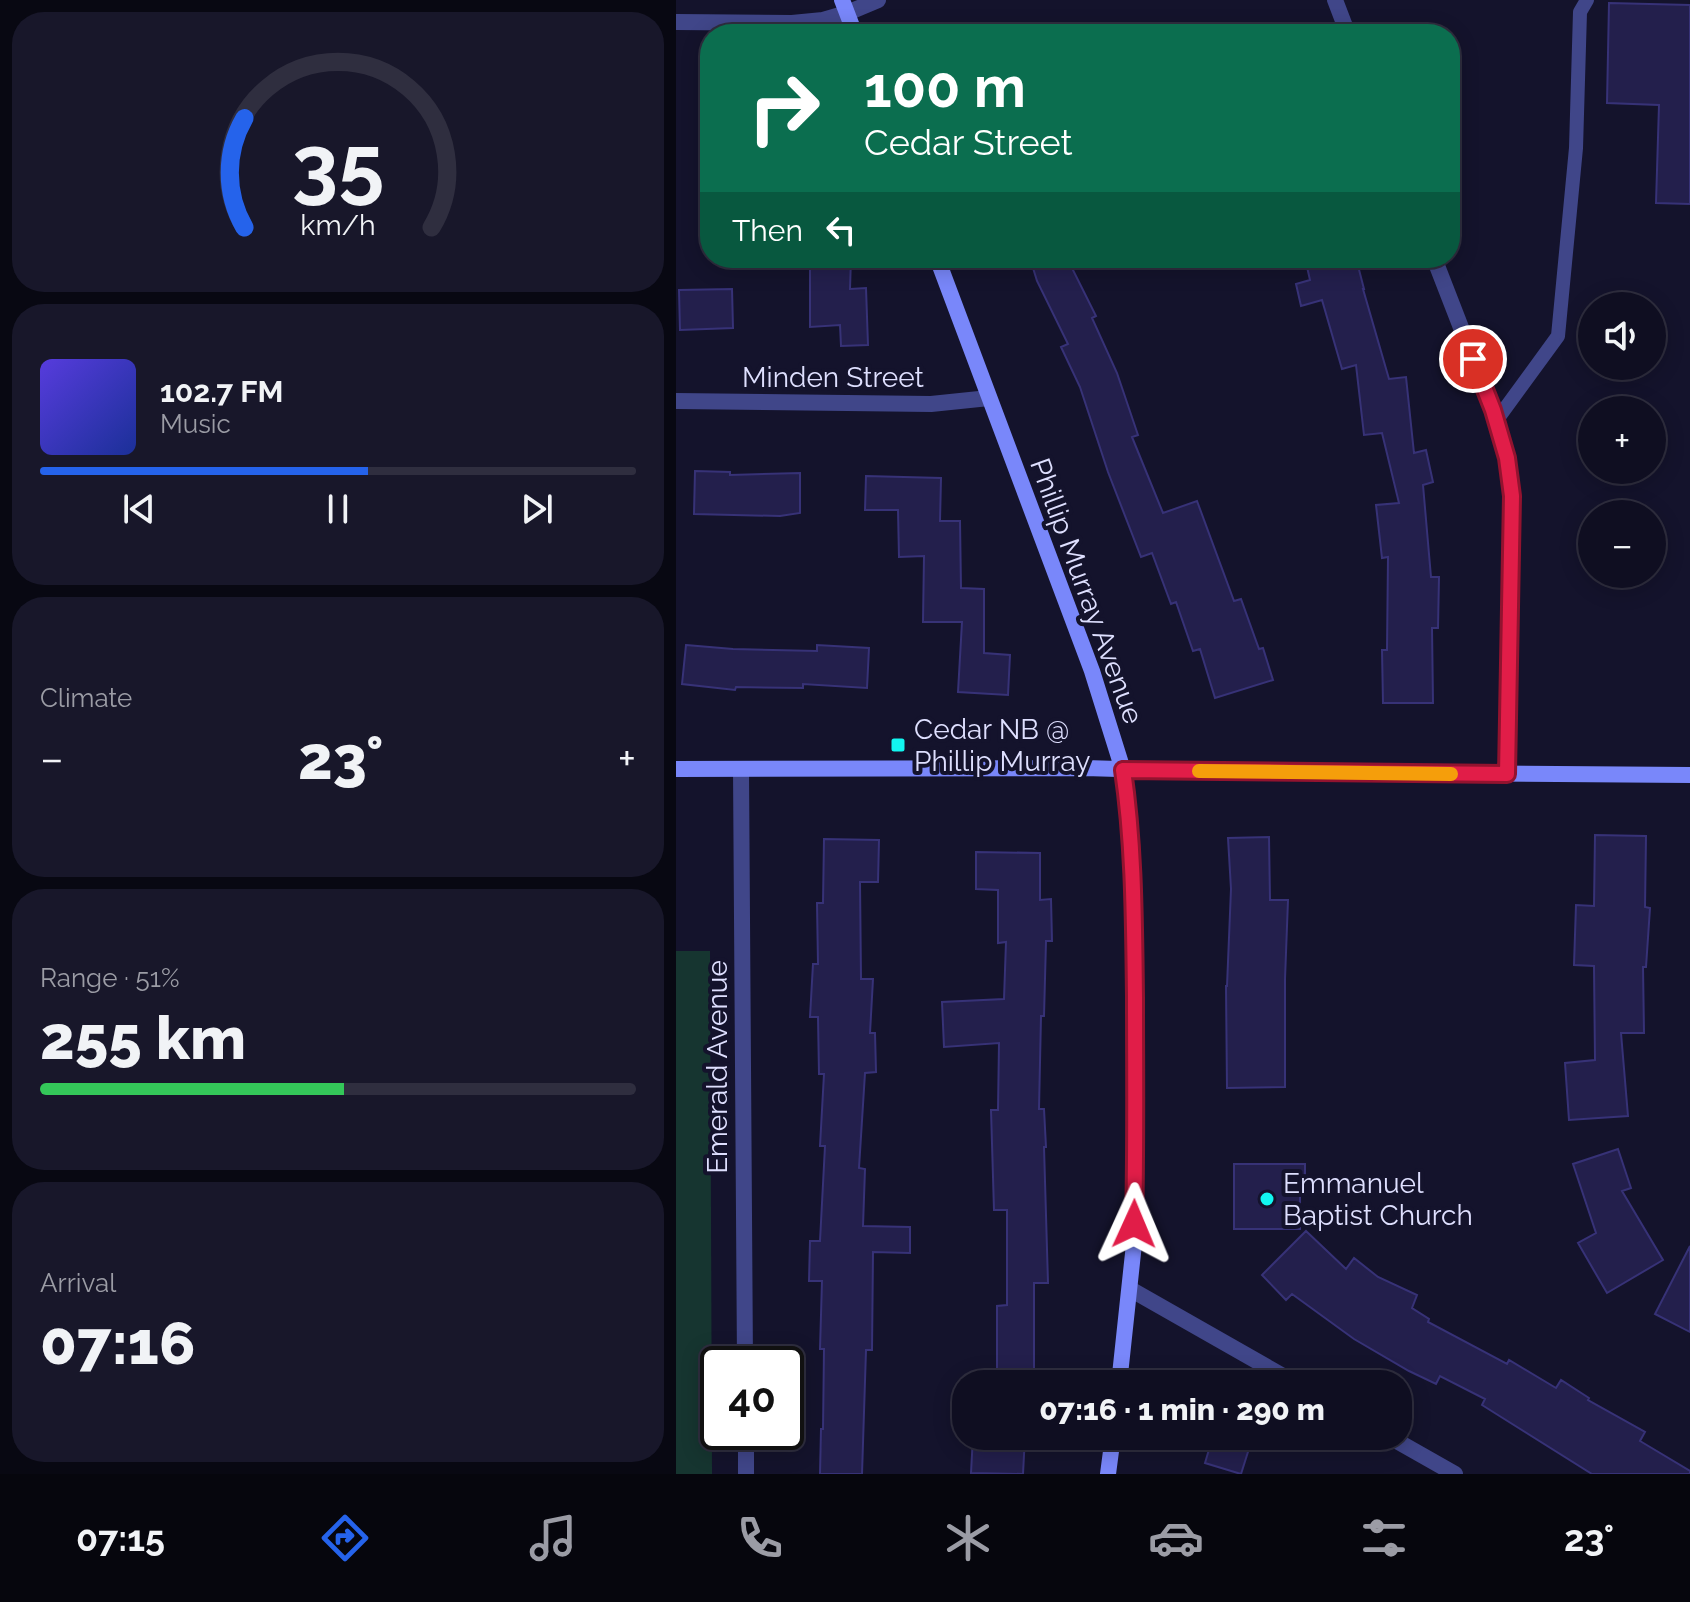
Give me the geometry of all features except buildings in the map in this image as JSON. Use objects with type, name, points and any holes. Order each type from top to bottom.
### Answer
[{"type":"street","points":[[676,22],[792,23],[823,20],[845,6],[878,0]]},
{"type":"street","points":[[1335,0],[1344,24]]},
{"type":"street","name":"Phillip Murray Avenue","points":[[941,268],[1092,671],[1123,770],[1129,810],[1134,895],[1135,1163],[1134,1244],[1121,1370]]},
{"type":"street","points":[[1438,268],[1507,458],[1512,496],[1507,774]]},
{"type":"street","name":"Minden Street","points":[[676,401],[931,404],[989,398]]},
{"type":"street","points":[[676,769],[1690,775]]},
{"type":"street","name":"Emerald Avenue","points":[[741,769],[745,1346]]},
{"type":"street","points":[[1130,1289],[1272,1370]]},
{"type":"street","points":[[746,1450],[746,1474]]},
{"type":"street","points":[[1108,1474],[1111,1450]]},
{"type":"street","points":[[1412,1450],[1455,1474]]},
{"type":"lane","points":[[1496,421],[1558,336],[1576,148],[1580,12],[1587,0]]},
{"type":"green space","points":[[676,951],[710,951],[712,1346],[700,1346],[700,1450],[712,1450],[712,1474],[676,1474]]},
{"type":"slow traffic","points":[[1199,771],[1451,774]]},
{"type":"place","name":"Cedar NB @ Phillip Murray","points":[[898,745]]},
{"type":"place","name":"Emmanuel Baptist Church","points":[[1267,1199]]},
{"type":"route","points":[[1134,1224],[1134,880],[1123,770],[1507,774],[1512,496],[1507,458],[1473,359]]}]
